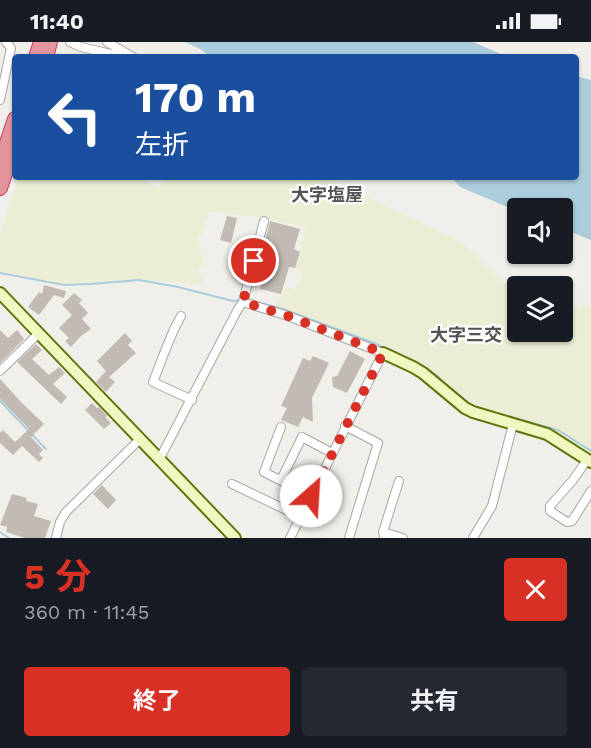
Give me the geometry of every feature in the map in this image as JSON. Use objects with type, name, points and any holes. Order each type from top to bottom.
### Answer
[{"type":"highway","points":[[0,164],[12,128]]},
{"type":"highway","points":[[0,188],[12,154]]},
{"type":"street","points":[[0,100],[11,48],[6,42]]},
{"type":"street","points":[[70,42],[111,54]]},
{"type":"street","points":[[107,42],[128,54]]},
{"type":"street","points":[[159,460],[243,302],[264,220]]},
{"type":"street","points":[[0,293],[235,538]]},
{"type":"street","points":[[243,302],[288,316],[383,353],[423,373],[465,408],[548,434],[589,461],[550,506],[550,511],[567,522],[572,521],[591,491]]},
{"type":"street","points":[[181,316],[173,330],[153,382],[192,400]]},
{"type":"street","points":[[0,371],[38,334]]},
{"type":"street","points":[[290,538],[383,353]]},
{"type":"street","points":[[473,538],[492,506],[513,424]]},
{"type":"street","points":[[345,426],[378,442],[349,538]]},
{"type":"street","points":[[281,427],[264,472],[311,496]]},
{"type":"street","points":[[281,480],[302,438],[332,453]]},
{"type":"street","points":[[56,538],[60,522],[66,512],[140,440]]},
{"type":"street","points":[[399,481],[383,532],[385,535],[403,538]]},
{"type":"street","points":[[232,484],[301,517]]},
{"type":"green space","points":[[17,180],[144,180],[158,189],[165,180],[333,180],[461,242],[507,285],[507,342],[573,342],[573,309],[591,304],[591,454],[553,433],[475,409],[419,367],[274,309],[286,287],[296,290],[303,271],[295,270],[306,227],[209,211],[202,233],[198,238],[204,264],[197,268],[205,285],[139,279],[64,284],[0,271],[0,236]]},
{"type":"water","points":[[185,42],[473,42],[501,54],[207,54]]},
{"type":"water","points":[[579,77],[591,80],[591,240],[573,233],[573,198],[507,198],[507,207],[460,187],[454,180],[579,180]]},
{"type":"building","points":[[227,216],[237,218],[231,243],[220,240]]},
{"type":"building","points":[[270,221],[300,229],[294,249],[300,252],[295,268],[289,267],[281,294],[260,289],[262,281],[255,279],[258,272],[264,273],[272,242],[265,241]]},
{"type":"building","points":[[44,285],[66,291],[64,298],[54,295],[39,315],[28,307],[39,292],[42,294]]},
{"type":"building","points":[[74,293],[82,300],[79,303],[88,313],[82,319],[91,329],[71,347],[65,341],[69,338],[59,328],[72,315],[62,305]]},
{"type":"building","points":[[0,330],[8,338],[17,330],[24,339],[0,363]]},
{"type":"building","points":[[125,333],[132,341],[128,345],[136,353],[109,377],[115,382],[106,392],[96,382],[106,371],[97,361]]},
{"type":"building","points":[[36,344],[42,350],[32,359],[49,375],[59,367],[65,373],[53,384],[67,397],[61,404],[17,362]]},
{"type":"building","points":[[350,351],[365,359],[347,393],[333,387],[332,377],[337,376]]},
{"type":"building","points":[[313,356],[329,363],[312,398],[313,422],[303,417],[298,427],[281,420],[287,408],[281,406],[303,358],[310,361]]},
{"type":"building","points":[[0,379],[44,424],[31,437],[43,450],[39,454],[43,458],[39,462],[22,446],[13,455],[0,443],[0,433],[3,430],[15,442],[29,429],[0,399]]},
{"type":"building","points":[[92,403],[97,408],[99,407],[111,423],[104,429],[85,410]]},
{"type":"building","points":[[102,485],[116,500],[108,509],[93,494]]},
{"type":"building","points":[[12,494],[38,504],[34,516],[51,521],[45,538],[25,538],[6,532],[7,527],[0,525]]},
{"type":"waterway","points":[[0,273],[64,285],[139,280],[233,301],[241,300]]},
{"type":"waterway","points":[[247,299],[283,309],[374,343],[416,362],[435,374],[448,387]]},
{"type":"waterway","points":[[0,401],[46,449]]},
{"type":"waterway","points":[[485,410],[558,430],[591,451]]},
{"type":"waterway","points":[[0,532],[9,538]]},
{"type":"district","name":"大字塩屋","points":[[327,195]]},
{"type":"district","name":"大字三交","points":[[466,335]]},
{"type":"route","points":[[254,261],[243,302],[288,316],[383,353],[311,496]]}]
